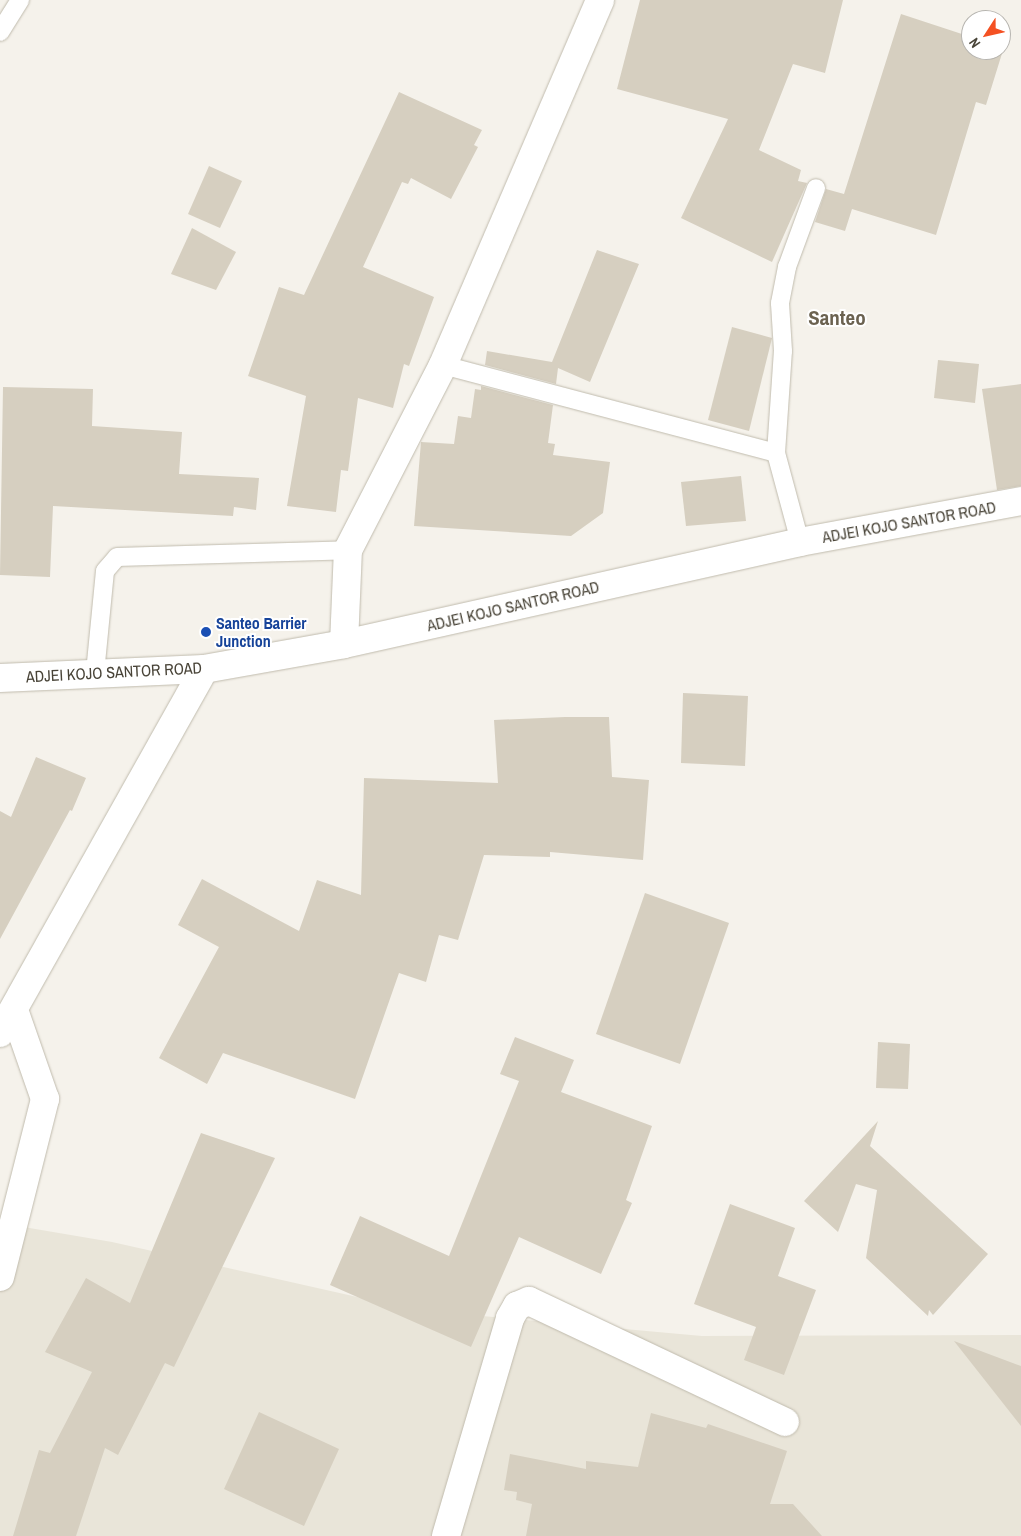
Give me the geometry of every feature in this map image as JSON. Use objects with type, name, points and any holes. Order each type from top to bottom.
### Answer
[{"type":"street","points":[[344,644],[348,550],[443,366],[600,0]]},
{"type":"street","name":"ADJEI KOJO SANTOR ROAD","points":[[0,678],[204,669],[344,644],[800,542],[1021,501]]},
{"type":"street","points":[[0,1034],[204,669]]},
{"type":"street","points":[[0,1277],[45,1099],[14,1010]]},
{"type":"street","points":[[446,1536],[510,1318],[517,1306],[529,1301],[785,1422]]},
{"type":"lane","points":[[0,32],[20,0]]},
{"type":"lane","points":[[800,542],[776,453],[783,351],[780,303],[787,267],[816,188]]},
{"type":"lane","points":[[443,366],[776,453]]},
{"type":"lane","points":[[95,673],[105,571],[117,557],[348,550]]},
{"type":"shaded area","points":[[0,1223],[112,1242],[415,1310],[702,1336],[1021,1335],[1021,1536],[0,1536]]},
{"type":"building","points":[[640,0],[843,0],[825,73],[793,64],[759,150],[801,170],[798,181],[807,183],[772,262],[681,218],[728,119],[617,89]]},
{"type":"building","points":[[901,14],[961,34],[961,60],[1000,60],[986,105],[976,102],[936,235],[852,209],[845,231],[815,222],[826,189],[844,194]]},
{"type":"building","points":[[399,92],[482,130],[474,145],[478,147],[451,199],[411,178],[408,184],[402,182],[363,267],[434,297],[409,366],[404,364],[393,408],[358,398],[348,471],[341,470],[336,512],[287,506],[306,396],[248,376],[279,287],[304,295]]},
{"type":"building","points":[[209,166],[242,181],[220,228],[188,214]]},
{"type":"building","points":[[192,228],[236,252],[216,290],[171,274]]},
{"type":"building","points":[[597,250],[639,264],[590,382],[558,368],[556,384],[485,365],[487,351],[552,362]]},
{"type":"building","points":[[732,327],[772,338],[749,431],[708,420]]},
{"type":"building","points":[[938,360],[979,364],[975,403],[934,398]]},
{"type":"building","points":[[1021,384],[1021,486],[997,490],[982,389]]},
{"type":"building","points":[[481,386],[553,405],[548,443],[555,444],[553,455],[610,462],[603,513],[571,536],[414,526],[421,442],[454,444],[458,416],[471,418],[475,389],[481,390]]},
{"type":"building","points":[[3,387],[93,389],[92,426],[182,432],[179,474],[259,478],[256,510],[234,507],[233,516],[53,506],[50,577],[0,575]]},
{"type":"building","points":[[741,476],[746,521],[686,526],[681,482]]},
{"type":"building","points":[[683,693],[748,696],[745,766],[681,763]]},
{"type":"building","points":[[609,717],[612,777],[649,780],[643,860],[550,852],[550,857],[484,855],[458,940],[439,935],[426,982],[399,973],[355,1099],[223,1053],[207,1084],[159,1058],[219,947],[178,925],[202,879],[299,931],[317,880],[361,895],[364,778],[498,783],[494,720]]},
{"type":"building","points":[[36,757],[86,778],[72,811],[70,810],[0,939],[0,811],[11,817]]},
{"type":"building","points":[[645,893],[729,923],[680,1064],[596,1034]]},
{"type":"building","points":[[515,1037],[574,1060],[561,1092],[652,1126],[626,1200],[632,1203],[601,1274],[519,1237],[471,1347],[330,1285],[360,1216],[449,1256],[519,1081],[500,1074]]},
{"type":"building","points":[[878,1042],[910,1044],[908,1089],[876,1088]]},
{"type":"building","points":[[878,1121],[870,1146],[988,1254],[933,1315],[929,1310],[928,1316],[866,1258],[877,1190],[856,1184],[838,1232],[804,1201]]},
{"type":"building","points":[[201,1133],[275,1158],[174,1367],[165,1363],[118,1455],[105,1448],[76,1536],[13,1536],[39,1450],[50,1453],[92,1372],[45,1352],[86,1278],[130,1303]]},
{"type":"building","points":[[730,1204],[795,1228],[778,1276],[816,1290],[784,1375],[744,1360],[756,1327],[694,1304]]},
{"type":"building","points":[[954,1341],[1021,1366],[1021,1426]]},
{"type":"building","points":[[259,1412],[339,1449],[304,1526],[224,1489]]},
{"type":"building","points":[[651,1413],[706,1428],[708,1424],[787,1451],[770,1504],[793,1504],[822,1536],[526,1536],[532,1504],[516,1500],[517,1492],[504,1490],[510,1454],[586,1469],[586,1461],[638,1467]]},
{"type":"place","name":"Santeo Barrier Junction","points":[[206,632]]},
{"type":"district","name":"Santeo","points":[[837,318]]}]
